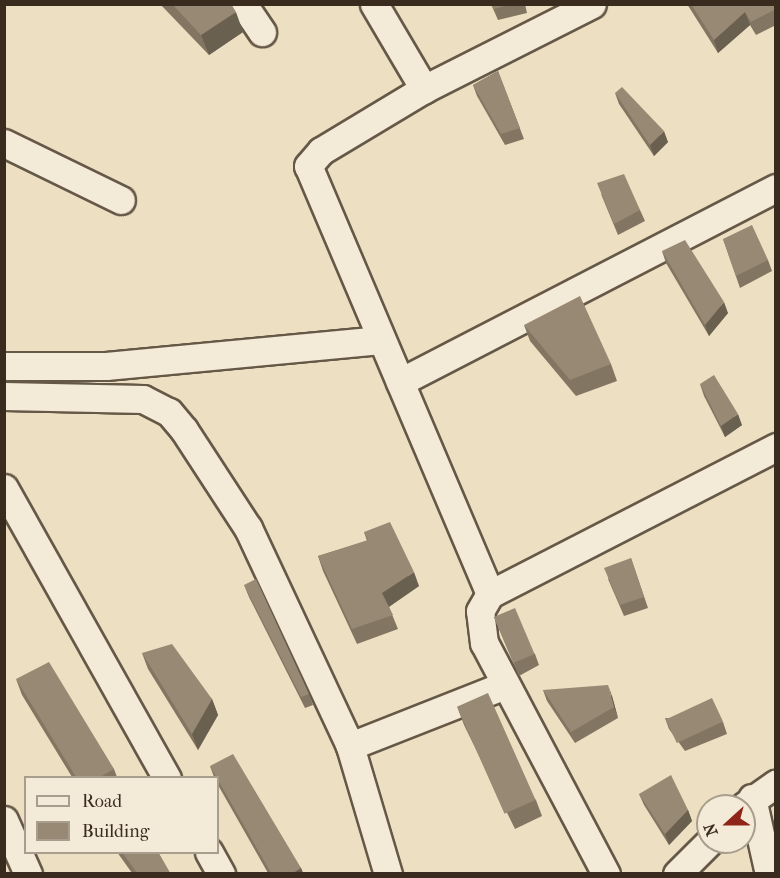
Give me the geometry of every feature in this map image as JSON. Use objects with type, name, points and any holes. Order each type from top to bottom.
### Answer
[{"type":"street","points":[[243,4],[262,32]]},
{"type":"street","points":[[374,4],[424,89]]},
{"type":"street","points":[[490,594],[308,166],[321,151],[424,89],[592,4]]},
{"type":"street","points":[[4,143],[121,200]]},
{"type":"street","points":[[400,382],[776,188]]},
{"type":"street","points":[[4,366],[118,365],[381,340]]},
{"type":"street","points":[[4,396],[124,396],[169,412],[248,528],[350,746],[388,873]]},
{"type":"street","points":[[606,873],[505,685],[480,626],[480,611],[490,594],[776,447]]},
{"type":"street","points":[[4,488],[166,776]]},
{"type":"street","points":[[350,746],[505,685]]},
{"type":"street","points":[[756,797],[776,784]]},
{"type":"street","points":[[4,820],[28,873]]},
{"type":"street","points":[[756,829],[769,873]]},
{"type":"street","points":[[210,854],[221,873]]},
{"type":"street","points":[[677,873],[697,854]]},
{"type":"building","points":[[172,4],[231,4],[236,12],[201,35]]},
{"type":"building","points":[[492,4],[511,4],[494,9]]},
{"type":"building","points":[[691,4],[776,4],[776,9],[751,22],[745,12],[714,40]]},
{"type":"building","points":[[498,71],[520,128],[501,134],[473,85]]},
{"type":"building","points":[[622,87],[664,131],[650,145],[615,93]]},
{"type":"building","points":[[624,174],[640,210],[614,224],[597,183]]},
{"type":"building","points":[[752,225],[768,260],[736,276],[723,239]]},
{"type":"building","points":[[685,240],[724,302],[705,325],[662,251]]},
{"type":"building","points":[[580,296],[611,364],[570,380],[524,325]]},
{"type":"building","points":[[714,375],[738,414],[721,426],[700,384]]},
{"type":"building","points":[[390,522],[414,572],[382,593],[393,615],[352,629],[318,556],[368,540],[364,532]]},
{"type":"building","points":[[631,558],[644,597],[620,605],[604,568]]},
{"type":"building","points":[[256,579],[309,694],[301,697],[244,585]]},
{"type":"building","points":[[515,608],[535,654],[513,663],[494,617]]},
{"type":"building","points":[[172,644],[212,699],[192,734],[142,653]]},
{"type":"building","points":[[49,662],[114,769],[102,776],[75,776],[16,679]]},
{"type":"building","points":[[608,685],[614,707],[571,732],[543,690]]},
{"type":"building","points":[[488,693],[536,800],[505,814],[457,707]]},
{"type":"building","points":[[712,698],[723,722],[677,743],[666,720]]},
{"type":"building","points":[[233,754],[301,868],[293,873],[271,873],[219,782],[219,776],[216,776],[210,766]]},
{"type":"building","points":[[671,775],[688,810],[665,834],[639,794]]},
{"type":"building","points":[[123,854],[159,854],[170,873],[137,873]]}]
